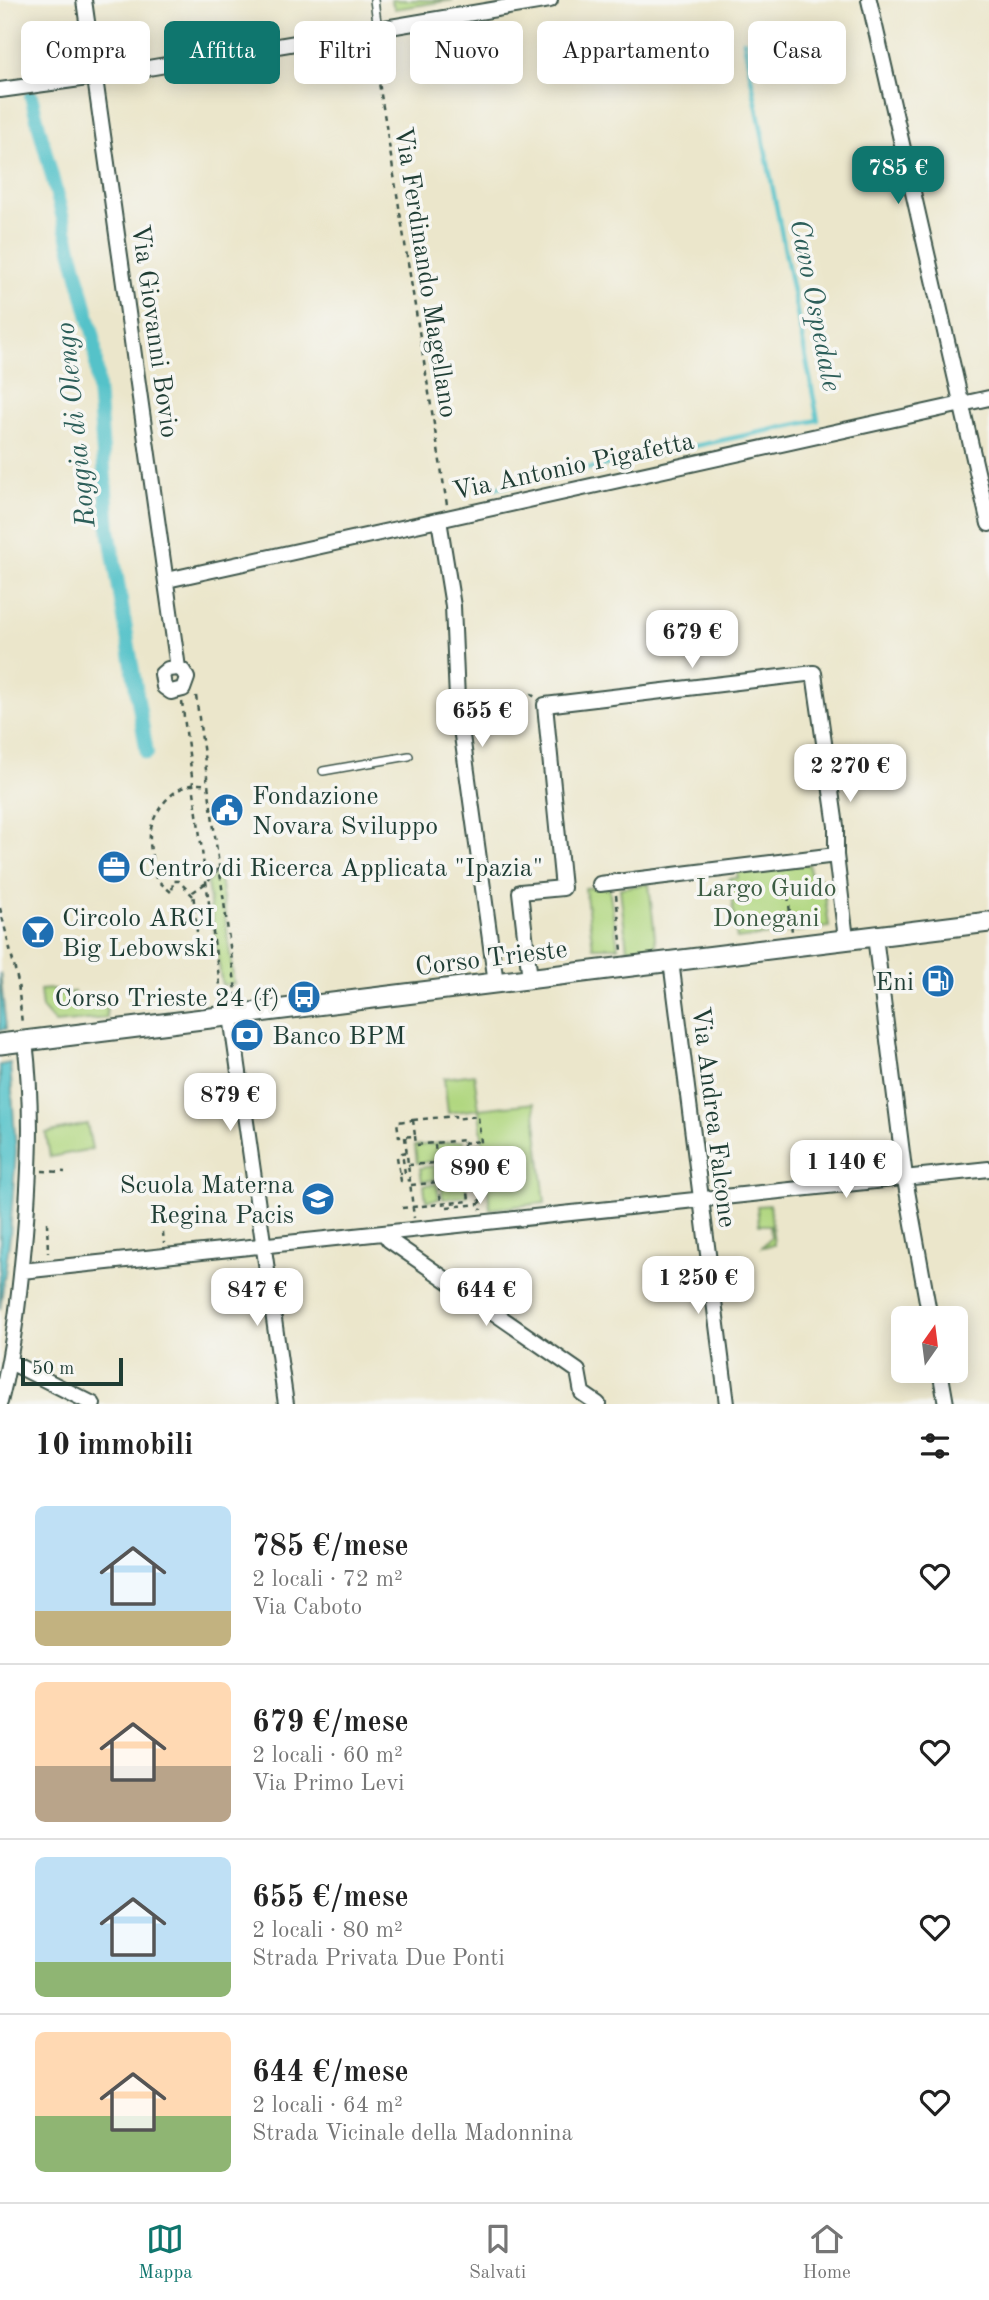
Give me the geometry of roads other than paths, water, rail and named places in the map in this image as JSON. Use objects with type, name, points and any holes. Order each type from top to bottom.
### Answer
[{"type":"main road","name":"Corso Trieste","points":[[0,1044],[24,1036],[231,1009],[496,983],[989,922]]},
{"type":"street","name":"Via Giovanni Bovio","points":[[84,0],[87,21]]},
{"type":"street","points":[[396,27],[550,0]]},
{"type":"street","points":[[869,0],[989,524]]},
{"type":"street","points":[[150,68],[294,44]]},
{"type":"street","points":[[0,90],[44,84]]},
{"type":"street","name":"Via Giovanni Bovio","points":[[96,84],[178,668]]},
{"type":"street","name":"Via Antonio Pigafetta","points":[[167,580],[989,398]]},
{"type":"street","points":[[444,519],[453,606],[457,699],[496,983]]},
{"type":"street","points":[[530,979],[520,892],[563,888],[545,705],[814,673],[836,826],[836,855],[846,939]]},
{"type":"street","points":[[607,884],[836,855]]},
{"type":"street","points":[[875,936],[905,1176],[928,1306]]},
{"type":"street","name":"Via Andrea Falcone","points":[[671,961],[727,1404]]},
{"type":"street","points":[[231,1009],[286,1404]]},
{"type":"street","points":[[0,1402],[10,1362],[22,1271],[30,1168],[31,1086],[24,1036]]},
{"type":"street","points":[[22,1271],[989,1169]]},
{"type":"street","points":[[384,1233],[389,1240],[578,1371],[582,1393],[598,1404]]},
{"type":"street","points":[[10,1362],[93,1404]]},
{"type":"street","points":[[942,1383],[946,1404]]},
{"type":"lane","points":[[374,0],[374,21]]},
{"type":"lane","points":[[323,771],[409,757]]},
{"type":"water","points":[[0,973],[6,1029],[0,1030]]},
{"type":"water","points":[[10,1063],[16,1151],[10,1235],[0,1310],[0,1065]]},
{"type":"waterway","name":"Cavo Ospedale","points":[[497,488],[818,420],[744,41]]},
{"type":"waterway","name":"Roggia di Olengo","points":[[31,96],[94,337],[109,530],[147,753]]},
{"type":"place","name":"Fondazione Novara Sviluppo","points":[[227,810]]},
{"type":"place","name":"Centro di Ricerca Applicata \"Ipazia\"","points":[[114,867]]},
{"type":"place","name":"Circolo ARCI Big Lebowski","points":[[38,932]]},
{"type":"place","name":"Eni","points":[[938,981]]},
{"type":"place","name":"Corso Trieste 24 (f)","points":[[304,997]]},
{"type":"place","name":"Banco BPM","points":[[247,1035]]},
{"type":"place","name":"Scuola Materna Regina Pacis","points":[[318,1199]]},
{"type":"park label","name":"Largo Guido Donegani","points":[[766,902]]}]
